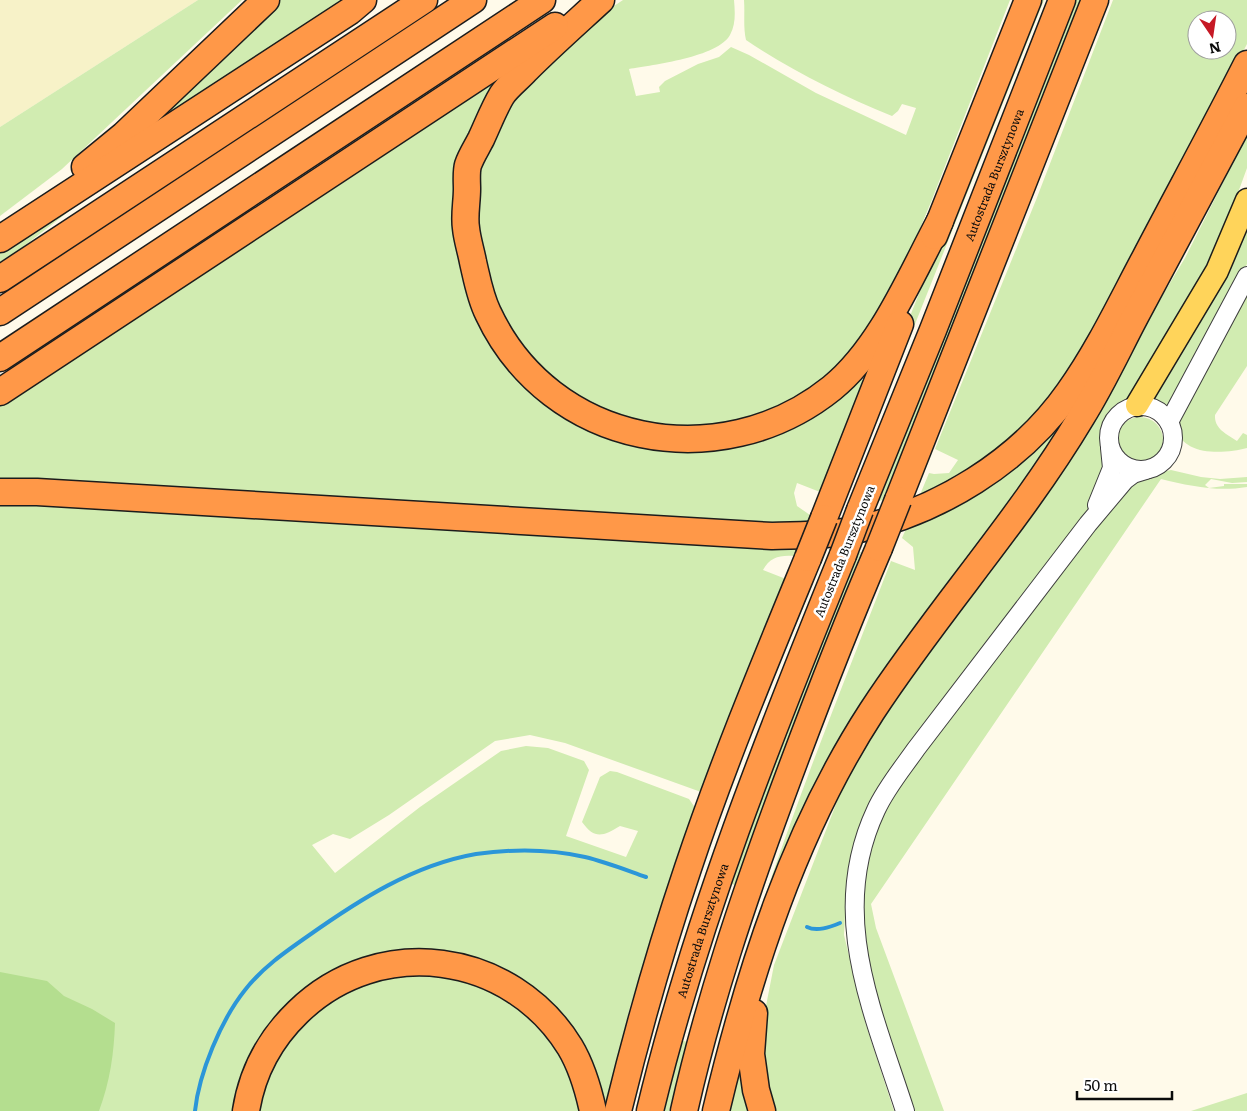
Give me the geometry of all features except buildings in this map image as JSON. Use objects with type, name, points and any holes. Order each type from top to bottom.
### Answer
[{"type":"highway","points":[[2,238],[124,134],[266,0]]},
{"type":"highway","points":[[2,238],[350,11],[363,0]]},
{"type":"highway","points":[[242,120],[318,57],[378,12],[390,0]]},
{"type":"highway","points":[[0,279],[424,0]]},
{"type":"highway","points":[[0,312],[474,0]]},
{"type":"highway","points":[[0,358],[542,0]]},
{"type":"highway","points":[[0,392],[594,0]]},
{"type":"highway","points":[[601,0],[541,55],[503,94],[468,166],[466,228],[482,300],[503,340],[524,367],[565,402],[593,418],[624,430],[644,435],[686,440],[740,434],[790,415],[830,389],[847,374],[872,346],[940,221]]},
{"type":"highway","points":[[618,1111],[636,1035],[688,867],[722,776],[1028,0]]},
{"type":"highway","name":"Autostrada Bursztynowa","points":[[650,1111],[675,1013],[716,886],[802,656],[933,330],[1062,0]]},
{"type":"highway","points":[[684,1111],[709,1015],[735,929],[816,703],[1095,0]]},
{"type":"highway","points":[[0,492],[37,492],[772,536],[854,530],[880,523],[920,509],[954,493],[983,475],[1030,437],[1068,394],[1104,336],[1247,64]]},
{"type":"highway","points":[[716,1111],[759,958],[795,859],[818,809],[871,713],[937,618],[1013,520],[1082,416],[1247,107]]},
{"type":"highway","points":[[759,958],[751,1054],[756,1090],[762,1111]]},
{"type":"highway","points":[[246,1111],[256,1074],[264,1056],[286,1024],[310,1000],[342,980],[370,969],[415,962],[439,963],[482,972],[499,980],[526,998],[543,1013],[570,1047],[585,1080],[593,1111]]},
{"type":"main road","points":[[1217,271],[1247,200]]},
{"type":"main road","points":[[1137,405],[1247,221]]},
{"type":"street","points":[[1169,422],[1247,276]]},
{"type":"street","points":[[905,1111],[869,1000],[854,932],[856,876],[863,844],[876,810],[910,757],[1088,524],[1125,480],[1133,474],[1156,466],[1164,460],[1172,445],[1173,433],[1169,422],[1161,412],[1150,406],[1137,405],[1126,408],[1117,415],[1111,425],[1108,436],[1112,468],[1088,524]]},
{"type":"street","points":[[1110,448],[1124,466],[1135,470],[1146,470]]},
{"type":"shaded area","points":[[0,0],[198,0],[0,127]]},
{"type":"green space","points":[[198,0],[242,0],[62,169],[0,216],[0,127]]},
{"type":"green space","points":[[277,0],[351,0],[108,164]]},
{"type":"green space","points":[[623,0],[734,0],[733,27],[730,35],[723,43],[713,49],[684,59],[629,69],[636,96],[660,92],[659,87],[665,81],[698,64],[719,57],[731,47],[749,55],[816,93],[906,135],[916,108],[902,104],[892,116],[817,82],[746,40],[744,0],[1010,0],[896,286],[868,330],[834,372],[790,406],[717,431],[616,422],[536,369],[492,305],[476,242],[478,173],[487,144],[527,78],[608,10]]},
{"type":"green space","points":[[1036,0],[1044,0],[841,510],[879,394]]},
{"type":"green space","points":[[1075,0],[1081,0],[883,500],[874,502]]},
{"type":"green space","points":[[1113,0],[1247,0],[1247,44],[1079,366],[1000,455],[917,502],[929,473],[949,473],[958,460],[935,449],[1036,200]]},
{"type":"green space","points":[[515,68],[459,196],[499,348],[669,448],[855,377],[865,381],[820,492],[797,483],[794,493],[797,506],[810,515],[807,526],[0,483],[0,406],[361,171]]},
{"type":"green space","points":[[1247,135],[1247,168],[1223,234],[1199,287],[1133,399],[1116,410],[1104,426],[1101,443],[1108,471],[1083,519],[882,781],[860,827],[847,877],[844,935],[866,1025],[894,1111],[769,1111],[762,1089],[765,1011],[774,965],[843,786],[886,709],[1126,356],[1185,258]]},
{"type":"green space","points":[[95,191],[19,250],[0,262],[0,252]]},
{"type":"green space","points":[[1247,231],[1247,264],[1167,413],[1158,405],[1145,402]]},
{"type":"green space","points":[[1247,285],[1247,366],[1215,415],[1215,420],[1219,428],[1237,441],[1243,433],[1247,435],[1247,448],[1216,452],[1205,451],[1186,443],[1180,436],[1176,426]]},
{"type":"green space","points":[[1070,406],[1077,408],[885,674],[709,1083],[726,1021],[778,858],[814,759],[891,561],[915,570],[913,547],[902,538],[909,522]]},
{"type":"green space","points":[[1145,417],[1149,418],[1159,427],[1162,431],[1162,449],[1153,459],[1145,463],[1135,463],[1127,459],[1118,449],[1117,435],[1121,427],[1131,418]]},
{"type":"green space","points":[[1171,470],[1220,479],[1247,477],[1247,482],[1232,483],[1211,479],[1205,485],[1209,488],[1224,486],[1224,484],[1247,484],[1247,487],[1214,489],[1161,479],[871,904],[876,928],[944,1111],[912,1111],[870,979],[861,909],[870,850],[879,823],[891,798],[932,741],[1069,564],[1104,515],[1139,477]]},
{"type":"green space","points":[[0,500],[799,543],[794,556],[776,558],[769,562],[763,570],[786,579],[701,792],[565,743],[530,735],[495,741],[389,815],[350,839],[333,834],[312,845],[335,873],[420,807],[501,751],[526,746],[548,748],[584,761],[589,770],[566,836],[626,857],[638,831],[620,826],[604,834],[595,834],[582,822],[600,777],[610,771],[617,772],[689,799],[696,809],[630,1007],[605,1111],[560,1023],[438,957],[299,1000],[241,1111],[0,1111]]},
{"type":"green space","points":[[861,552],[735,885],[728,883],[854,553]]},
{"type":"green space","points":[[0,972],[47,981],[64,996],[92,1009],[115,1023],[111,1067],[99,1111],[0,1111]]},
{"type":"green space","points":[[418,972],[468,978],[504,993],[564,1048],[585,1111],[255,1111],[266,1071],[310,1014],[371,978]]},
{"type":"green space","points":[[679,1040],[688,1042],[669,1111],[661,1111]]},
{"type":"green space","points":[[740,1061],[756,1111],[727,1111]]},
{"type":"green space","points":[[1247,1093],[1247,1111],[1191,1111]]},
{"type":"waterway","points":[[195,1111],[201,1080],[212,1048],[236,1002],[252,982],[274,961],[299,942],[367,897],[409,875],[430,866],[476,854],[503,851],[545,851],[585,857],[646,877]]},
{"type":"waterway","points":[[807,927],[819,929],[840,923]]}]
